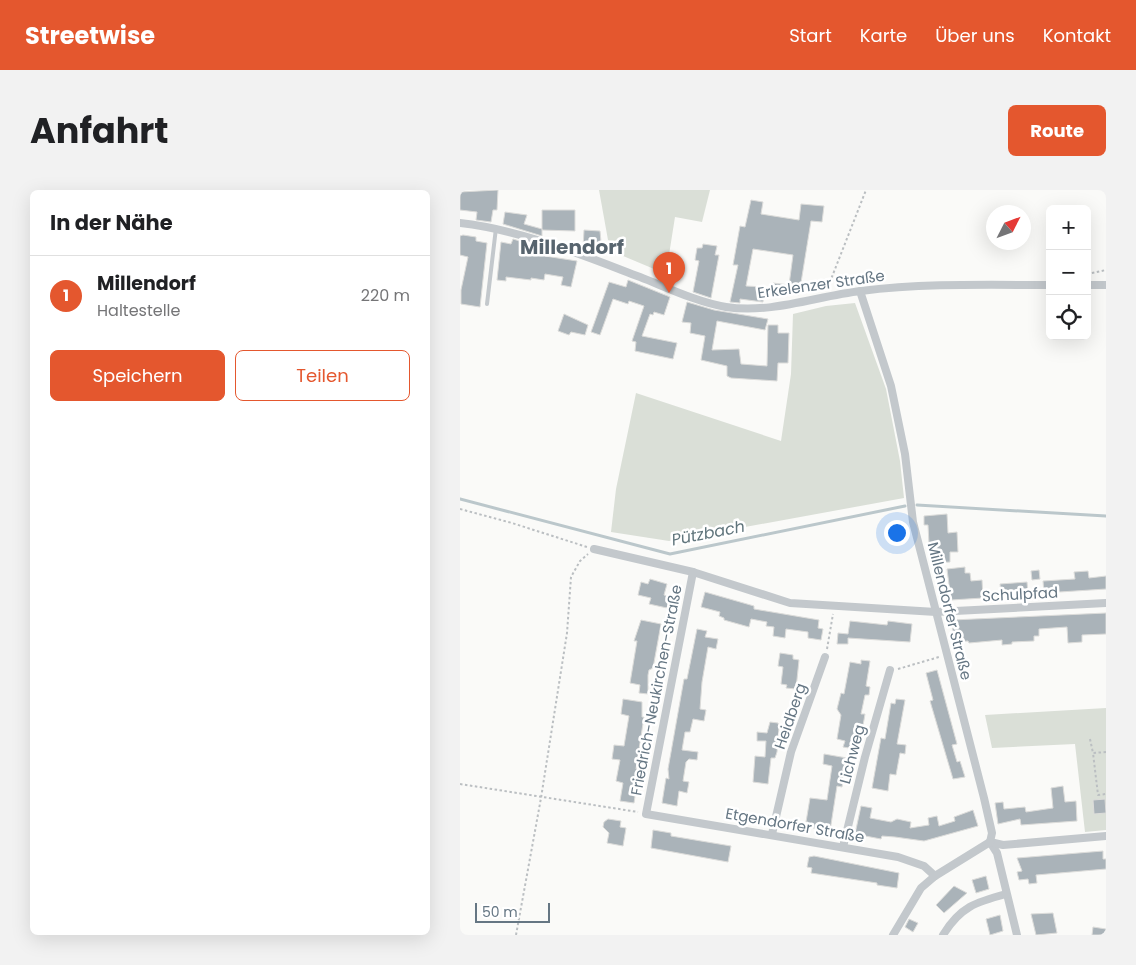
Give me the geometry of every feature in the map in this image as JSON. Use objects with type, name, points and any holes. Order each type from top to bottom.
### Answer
[{"type":"street","name":"Erkelenzer Straße","points":[[460,223],[496,228],[591,258],[681,293],[726,307],[772,307],[825,296],[920,285],[1046,285]]},
{"type":"street","points":[[1091,285],[1106,285]]},
{"type":"street","name":"Millendorfer Straße","points":[[860,291],[891,386],[905,454],[911,512],[984,798],[992,832],[990,842],[997,853],[1018,935]]},
{"type":"street","name":"Schulpfad","points":[[594,549],[694,572],[790,603],[936,612],[1106,603]]},
{"type":"street","name":"Friedrich-Neukirchen-Straße","points":[[646,814],[694,572]]},
{"type":"street","name":"Heidberg","points":[[772,834],[791,752],[825,657]]},
{"type":"street","name":"Lichweg","points":[[843,847],[865,757],[890,670]]},
{"type":"street","name":"Etgendorfer Straße","points":[[646,814],[898,857],[924,866],[935,876]]},
{"type":"street","points":[[893,935],[921,888],[935,876],[990,842],[1003,845],[1106,836]]},
{"type":"street","points":[[943,935],[962,910],[976,902],[1006,894]]},
{"type":"lane","points":[[487,304],[496,228]]},
{"type":"path","points":[[825,296],[833,271],[866,190]]},
{"type":"path","points":[[1091,273],[1106,270]]},
{"type":"path","points":[[460,509],[594,549]]},
{"type":"path","points":[[516,935],[541,798],[567,633],[571,577],[580,561],[594,549]]},
{"type":"path","points":[[825,657],[834,607]]},
{"type":"path","points":[[890,670],[946,654]]},
{"type":"path","points":[[1090,739],[1098,795],[1106,794]]},
{"type":"path","points":[[1093,753],[1106,752]]},
{"type":"path","points":[[460,784],[646,814]]},
{"type":"shaded area","points":[[599,190],[710,190],[702,222],[675,217],[666,274],[616,253],[617,245],[608,240]]},
{"type":"shaded area","points":[[855,303],[886,389],[900,461],[904,498],[669,541],[611,532],[616,489],[636,393],[781,441],[791,374],[793,314],[826,306]]},
{"type":"shaded area","points":[[1106,708],[1106,830],[1085,832],[1075,744],[992,748],[985,715]]},
{"type":"building","points":[[498,190],[497,210],[493,210],[491,222],[476,220],[477,212],[460,210],[460,192]]},
{"type":"building","points":[[751,200],[763,202],[761,214],[799,220],[801,204],[824,206],[822,222],[811,221],[799,295],[771,292],[773,283],[789,285],[793,255],[753,249],[746,286],[764,287],[763,302],[740,299],[740,303],[730,302],[738,265],[733,265],[740,226],[745,227]]},
{"type":"building","points":[[542,210],[575,210],[575,231],[542,230]]},
{"type":"building","points":[[505,212],[527,215],[524,224],[542,229],[542,236],[503,224]]},
{"type":"building","points":[[584,230],[600,231],[601,242],[615,246],[613,254],[583,249]]},
{"type":"building","points":[[460,236],[476,237],[476,241],[487,243],[480,307],[461,304],[461,290],[468,257],[460,255]]},
{"type":"building","points":[[513,239],[546,249],[545,256],[577,261],[571,287],[561,285],[563,277],[545,274],[544,280],[506,277],[506,281],[497,280],[501,242],[511,244]]},
{"type":"building","points":[[703,244],[717,246],[715,255],[719,255],[711,298],[693,292],[699,261],[695,260],[697,248],[702,248]]},
{"type":"building","points":[[628,280],[670,297],[664,315],[654,312],[653,315],[650,314],[642,336],[677,343],[673,359],[635,351],[636,342],[632,341],[644,306],[629,301],[628,304],[613,299],[600,335],[591,332],[609,282],[626,287]]},
{"type":"building","points":[[687,302],[714,310],[768,319],[765,330],[717,321],[712,350],[739,349],[741,364],[767,366],[768,325],[778,325],[778,333],[789,333],[788,363],[778,363],[777,381],[731,378],[727,376],[727,366],[701,360],[705,336],[690,333],[691,323],[682,322]]},
{"type":"building","points":[[564,314],[588,325],[585,335],[571,332],[569,335],[558,331]]},
{"type":"building","points":[[947,514],[948,533],[957,532],[958,552],[950,552],[950,562],[934,563],[934,544],[929,544],[928,525],[924,525],[924,516]]},
{"type":"building","points":[[965,567],[965,573],[970,573],[971,581],[982,580],[983,598],[951,600],[947,569]]},
{"type":"building","points":[[1039,570],[1040,579],[1032,580],[1031,571]]},
{"type":"building","points":[[1088,571],[1089,578],[1106,576],[1106,589],[1044,593],[1043,581],[1075,579],[1074,572]]},
{"type":"building","points":[[650,579],[667,584],[664,595],[670,597],[667,608],[649,604],[651,598],[638,595],[641,582],[648,584]]},
{"type":"building","points":[[1027,582],[1028,594],[1001,595],[1000,584]]},
{"type":"building","points":[[705,592],[754,606],[754,609],[819,620],[818,628],[823,629],[821,640],[808,638],[808,632],[786,629],[785,638],[773,636],[774,627],[766,626],[767,622],[751,619],[749,627],[724,620],[724,618],[719,616],[720,612],[701,607]]},
{"type":"building","points":[[1106,613],[1106,634],[1082,635],[1082,642],[1068,643],[1067,627],[1039,629],[1039,636],[1034,636],[1034,641],[1012,642],[1012,644],[1002,645],[1002,640],[969,643],[968,641],[953,642],[952,620]]},
{"type":"building","points":[[641,620],[661,624],[653,668],[649,670],[648,675],[648,694],[639,693],[640,685],[630,683],[637,641],[634,641]]},
{"type":"building","points":[[850,621],[887,625],[888,621],[912,624],[910,642],[848,638],[848,644],[837,644],[838,633],[848,634]]},
{"type":"building","points":[[697,629],[707,631],[705,637],[718,639],[716,649],[708,647],[702,682],[700,709],[706,710],[704,721],[693,719],[690,732],[685,732],[682,750],[698,752],[697,760],[689,759],[686,762],[683,781],[689,782],[687,793],[679,791],[677,806],[662,803],[666,778],[669,779],[668,769],[684,679],[687,679]]},
{"type":"building","points":[[780,653],[793,655],[793,659],[799,660],[796,689],[786,688],[787,685],[781,684],[783,667],[778,666]]},
{"type":"building","points":[[861,660],[870,661],[866,686],[870,687],[869,695],[865,695],[861,714],[865,714],[864,720],[863,725],[859,724],[855,749],[843,747],[845,741],[837,739],[841,715],[837,709],[841,693],[844,694],[850,662],[861,664]]},
{"type":"building","points":[[937,670],[957,744],[952,745],[957,762],[960,761],[965,777],[953,779],[930,701],[933,700],[926,673]]},
{"type":"building","points":[[623,699],[642,702],[642,717],[644,717],[636,769],[638,769],[638,777],[634,803],[620,801],[623,783],[616,781],[620,760],[612,759],[614,745],[624,746],[629,716],[621,714]]},
{"type":"building","points":[[896,699],[905,700],[897,744],[906,745],[905,754],[900,753],[896,775],[890,774],[888,791],[872,788],[881,738],[885,739],[891,703],[895,704]]},
{"type":"building","points":[[770,722],[778,723],[779,727],[777,752],[775,758],[771,758],[768,784],[753,782],[755,756],[765,757],[766,741],[757,741],[757,732],[767,733]]},
{"type":"building","points":[[824,754],[847,758],[842,787],[837,786],[830,831],[807,827],[808,822],[806,822],[810,798],[827,800],[832,766],[823,764]]},
{"type":"building","points":[[1063,786],[1065,802],[1076,801],[1077,821],[1021,825],[1020,819],[998,824],[995,803],[1003,802],[1004,809],[1025,807],[1026,812],[1053,808],[1051,788]]},
{"type":"building","points":[[1105,799],[1106,813],[1094,814],[1093,800]]},
{"type":"building","points":[[861,806],[872,808],[870,818],[891,822],[897,819],[911,822],[910,828],[929,825],[928,818],[937,816],[939,826],[955,821],[954,817],[973,810],[978,826],[924,841],[882,836],[881,839],[855,834]]},
{"type":"building","points":[[608,819],[621,821],[620,827],[626,828],[623,846],[607,843],[609,833],[603,827],[604,822]]},
{"type":"building","points":[[653,830],[671,833],[671,836],[731,846],[728,862],[651,848]]},
{"type":"building","points":[[1103,851],[1103,859],[1106,859],[1106,869],[1036,875],[1037,883],[1029,884],[1028,879],[1019,880],[1017,872],[1022,871],[1017,858]]},
{"type":"building","points":[[814,856],[899,873],[897,888],[811,873],[812,868],[807,867],[809,857]]},
{"type":"building","points":[[986,876],[989,889],[976,893],[972,880]]},
{"type":"building","points":[[954,886],[967,893],[944,913],[936,905]]},
{"type":"building","points":[[1053,913],[1057,933],[1036,935],[1031,914]]},
{"type":"building","points":[[1000,915],[1003,931],[990,935],[986,919]]},
{"type":"building","points":[[909,919],[918,923],[913,932],[905,927]]},
{"type":"building","points":[[1093,927],[1106,929],[1106,935],[1092,935]]},
{"type":"waterway","name":"Pützbach","points":[[460,499],[670,554],[905,506]]},
{"type":"waterway","name":"Pützbach","points":[[917,505],[1106,516]]},
{"type":"place","name":"Millendorf","points":[[669,293]]},
{"type":"district","name":"Millendorf","points":[[572,247]]}]
